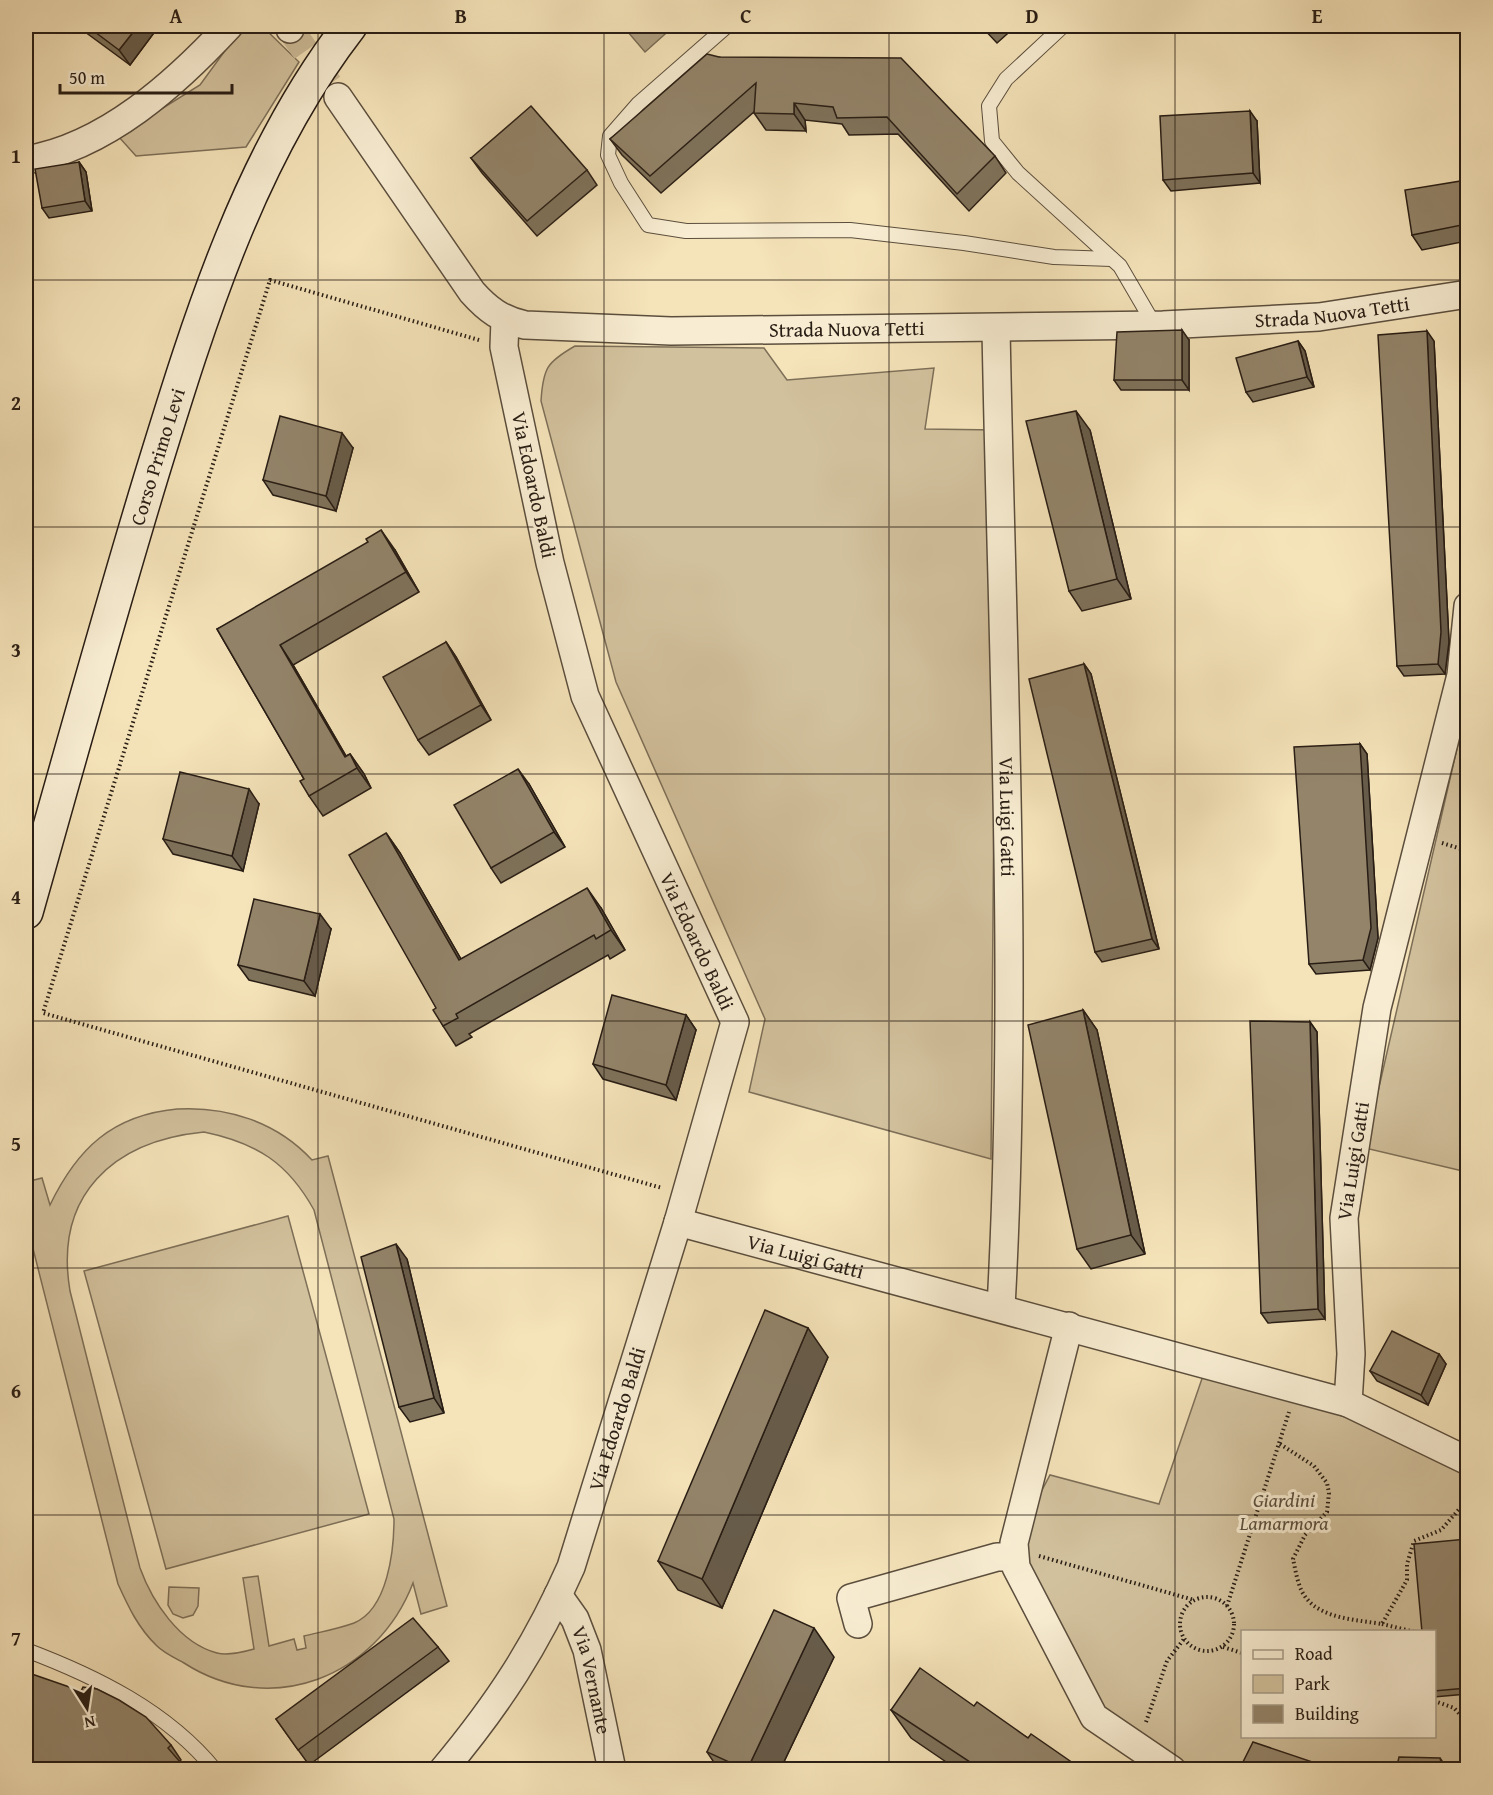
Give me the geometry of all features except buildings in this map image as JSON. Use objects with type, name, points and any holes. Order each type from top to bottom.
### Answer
[{"type":"main road","name":"Corso Primo Levi","points":[[26,912],[135,532],[199,328],[254,188],[275,145],[303,92],[350,26]]},
{"type":"street","points":[[26,160],[43,158],[85,139],[138,110],[190,68],[229,26]]},
{"type":"street","name":"Strada Nuova Tetti","points":[[338,97],[458,274],[487,308],[506,321],[548,327],[608,330],[1155,326],[1319,317],[1467,294]]},
{"type":"street","name":"Via Edoardo Baldi","points":[[443,1770],[498,1701],[549,1618],[584,1530],[678,1222],[735,1022],[585,696],[550,563],[504,347],[506,321]]},
{"type":"street","name":"Via Luigi Gatti","points":[[996,328],[1005,670],[1009,1072],[1007,1205],[1001,1307]]},
{"type":"street","name":"Via Luigi Gatti","points":[[1348,1403],[1351,1354],[1344,1218],[1377,1008],[1461,675],[1467,606]]},
{"type":"street","name":"Via Luigi Gatti","points":[[678,1222],[1001,1307],[1348,1403],[1467,1461]]},
{"type":"street","points":[[1069,1326],[1014,1553],[1016,1566],[1094,1717],[1172,1770]]},
{"type":"street","points":[[858,1624],[851,1598],[1014,1553]]},
{"type":"street","name":"Via Vernante","points":[[558,1595],[575,1619],[587,1650],[612,1770]]},
{"type":"lane","points":[[728,26],[638,104],[610,136],[608,155],[621,183],[648,225],[686,231],[850,230],[964,243],[1054,257],[1112,260]]},
{"type":"lane","points":[[1063,26],[1006,79],[989,106],[992,141],[1018,173],[1120,266],[1155,326]]},
{"type":"lane","points":[[26,1650],[61,1663],[131,1698],[196,1746],[215,1770]]},
{"type":"path","points":[[504,347],[270,280],[44,1013],[686,1195]]},
{"type":"path","points":[[1227,1606],[1298,1389]]},
{"type":"path","points":[[1280,1444],[1314,1466],[1327,1483],[1329,1493],[1327,1512],[1305,1535],[1293,1559],[1300,1586],[1307,1600],[1330,1614],[1407,1630]]},
{"type":"path","points":[[1382,1624],[1407,1580],[1407,1564],[1414,1541],[1441,1530],[1467,1499]]},
{"type":"path","points":[[1014,1553],[1194,1600],[1212,1598],[1227,1606],[1234,1622],[1233,1632],[1223,1646],[1206,1652],[1197,1650],[1184,1639],[1179,1622],[1187,1606],[1194,1600]]},
{"type":"path","points":[[1137,1746],[1167,1661],[1184,1639]]},
{"type":"path","points":[[1223,1646],[1241,1653]]},
{"type":"path","points":[[1436,1702],[1454,1708],[1467,1723]]},
{"type":"green space","points":[[243,26],[262,26],[299,62],[246,147],[136,156],[118,136],[200,85]]},
{"type":"green space","points":[[575,346],[764,348],[787,380],[934,368],[925,429],[997,430],[991,1159],[749,1092],[765,1019],[616,682],[541,401],[543,381],[548,367]]},
{"type":"green space","points":[[1464,718],[1468,719],[1467,1172],[1365,1148]]},
{"type":"green space","points":[[177,1109],[196,1109],[232,1114],[267,1126],[298,1147],[312,1160],[328,1156],[447,1606],[421,1614],[413,1583],[396,1616],[374,1643],[348,1664],[318,1679],[285,1687],[251,1687],[217,1679],[173,1657],[157,1646],[139,1624],[118,1584],[26,1221],[26,1182],[42,1178],[50,1205],[72,1167],[99,1138],[115,1127],[154,1113]],"holes":[[[204,1132],[255,1149],[282,1168],[314,1210],[394,1519],[393,1546],[387,1577],[375,1605],[365,1616],[354,1623],[304,1636],[306,1648],[297,1650],[294,1639],[269,1646],[258,1576],[243,1578],[254,1649],[226,1654],[203,1648],[179,1630],[160,1607],[140,1568],[70,1291],[67,1257],[71,1227],[81,1201],[96,1179],[117,1161],[142,1147],[171,1138]]]},
{"type":"green space","points":[[288,1216],[369,1514],[166,1569],[84,1271]]},
{"type":"green space","name":"Giardini Lamarmora","points":[[1207,1364],[1467,1461],[1467,1769],[1188,1769],[1089,1707],[1014,1543],[1050,1475],[1159,1504]]},
{"type":"green space","points":[[169,1587],[199,1588],[198,1606],[193,1615],[183,1618],[173,1614],[168,1605]]},
{"type":"shaded area","points":[[634,26],[674,26],[645,52],[627,31]]},
{"type":"tunnel","points":[[290,29],[338,97]]}]
